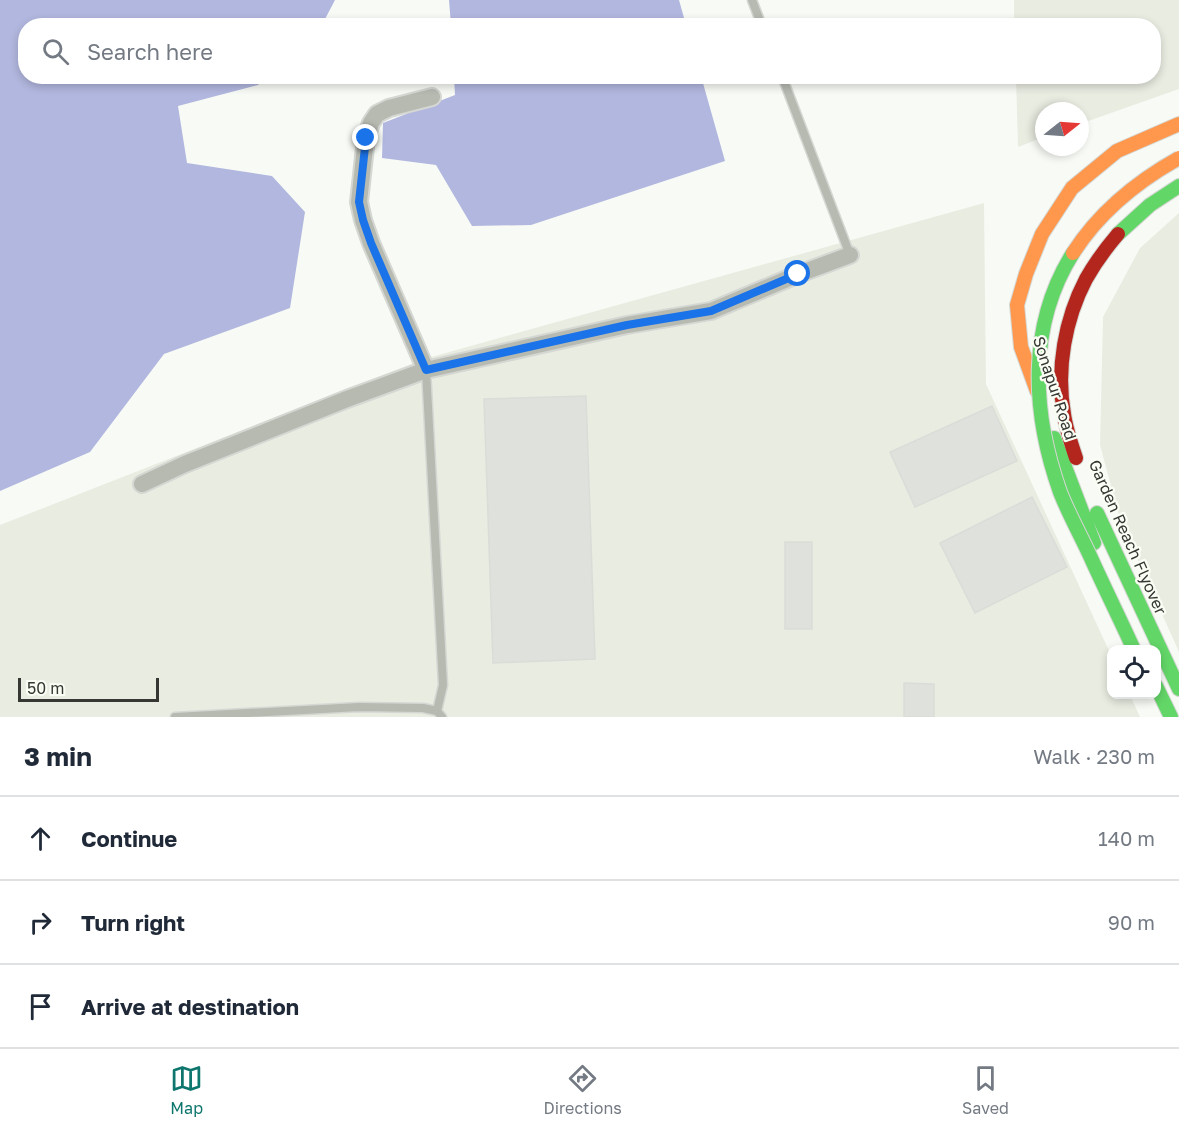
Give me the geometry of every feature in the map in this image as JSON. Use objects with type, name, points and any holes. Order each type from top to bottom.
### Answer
[{"type":"main road","name":"Sonapur Road","points":[[1137,645],[1111,588],[1021,347],[1017,305],[1026,274],[1042,234],[1072,188],[1117,151],[1179,124]]},
{"type":"main road","points":[[1132,645],[1061,495],[1040,415],[1037,389],[1038,363],[1041,337],[1055,287],[1079,243],[1094,223],[1129,189],[1148,175],[1179,158]]},
{"type":"main road","name":"Garden Reach Flyover","points":[[1179,186],[1127,223],[1099,256],[1078,296],[1070,318],[1062,364],[1062,388],[1068,434],[1084,486],[1179,689]]},
{"type":"main road","points":[[1161,696],[1171,717]]},
{"type":"main road","points":[[1157,699],[1165,717]]},
{"type":"street","points":[[426,370],[371,243],[359,202],[366,138],[377,114],[389,108],[432,97]]},
{"type":"street","points":[[142,484],[185,464],[426,370],[627,325],[711,311],[798,274],[850,255]]},
{"type":"lane","points":[[752,0],[759,18]]},
{"type":"lane","points":[[785,84],[850,255]]},
{"type":"lane","points":[[176,717],[358,707],[423,708],[440,714],[443,685],[426,370]]},
{"type":"shaded area","points":[[1014,0],[1179,0],[1179,89],[1089,121],[1089,102],[1035,102],[1035,140],[1018,147],[1016,84],[1161,84],[1161,18],[1014,18]]},
{"type":"shaded area","points":[[984,203],[986,384],[1107,646],[1107,699],[1132,699],[1140,717],[0,717],[0,525],[424,359]]},
{"type":"shaded area","points":[[1179,213],[1179,652],[1121,523],[1100,445],[1103,317],[1140,248]]},
{"type":"water","points":[[0,0],[335,0],[326,18],[18,18],[18,84],[259,84],[178,106],[187,163],[272,176],[305,212],[290,308],[164,354],[90,452],[0,491]]},
{"type":"water","points":[[449,0],[679,0],[684,18],[450,18]]},
{"type":"water","points":[[454,84],[703,84],[725,161],[531,225],[472,226],[436,165],[382,158],[383,123],[455,95]]},
{"type":"building","points":[[586,396],[595,659],[493,663],[484,399]]},
{"type":"building","points":[[992,406],[1017,461],[915,507],[890,452]]},
{"type":"building","points":[[1032,497],[1067,567],[975,613],[940,543]]},
{"type":"building","points":[[785,542],[812,542],[812,629],[785,629]]},
{"type":"building","points":[[904,683],[934,684],[934,717],[904,717]]},
{"type":"traffic: fast","points":[[1118,234],[1150,205],[1179,186]]},
{"type":"traffic: fast","points":[[1073,253],[1058,281],[1041,340],[1040,401],[1044,432],[1060,492],[1132,645]]},
{"type":"traffic: fast","points":[[1054,438],[1094,543]]},
{"type":"traffic: fast","points":[[1097,513],[1179,689]]},
{"type":"traffic: fast","points":[[1161,696],[1171,717]]},
{"type":"traffic: slow","points":[[1037,391],[1021,347],[1017,305],[1026,274],[1042,234],[1072,188],[1117,151],[1179,124]]},
{"type":"traffic: slow","points":[[1073,253],[1095,224],[1120,199],[1148,177],[1179,158]]},
{"type":"traffic: jam","points":[[1076,458],[1066,425],[1062,397],[1064,345],[1073,311],[1086,279],[1118,234]]},
{"type":"route","points":[[366,138],[359,202],[363,220],[426,370],[627,325],[711,311],[798,274]]}]
